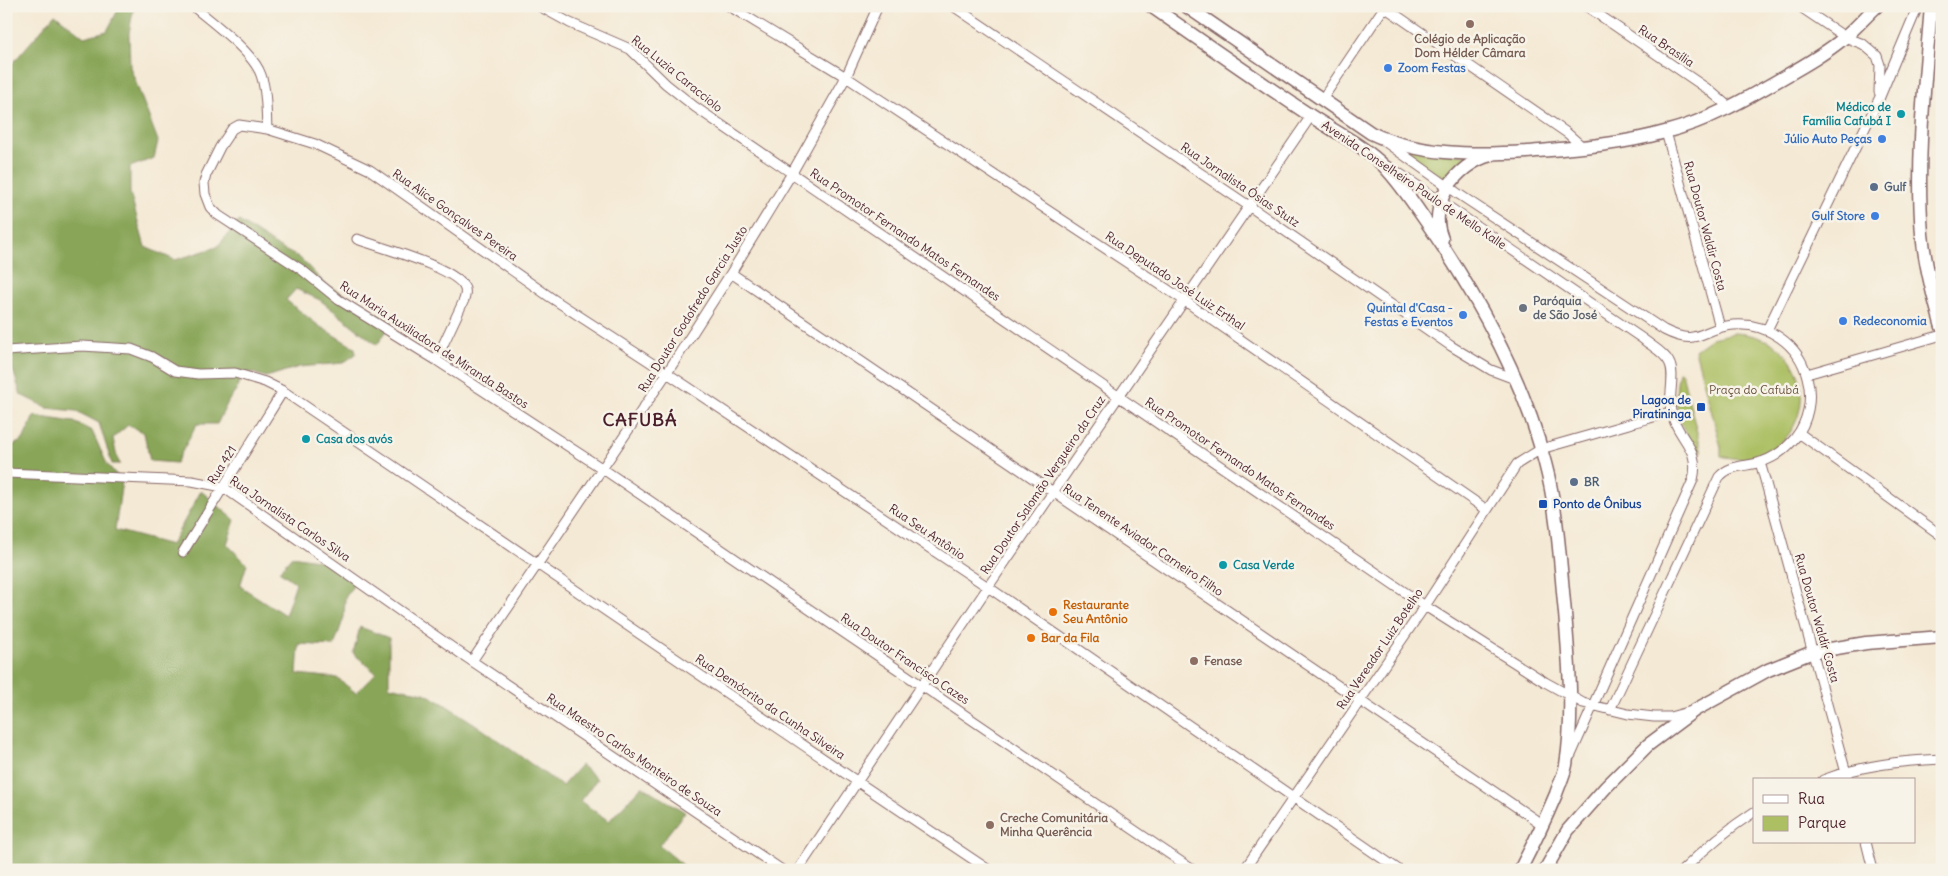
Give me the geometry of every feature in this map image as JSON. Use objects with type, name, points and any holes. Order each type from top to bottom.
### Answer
[{"type":"main road","name":"Avenida Conselheiro Paulo de Mello Kalle","points":[[1151,6],[1311,116],[1372,154]]},
{"type":"main road","name":"Avenida Conselheiro Paulo de Mello Kalle","points":[[1186,6],[1371,132]]},
{"type":"main road","points":[[1371,132],[1388,141],[1417,148],[1443,152],[1499,154],[1584,148],[1666,132],[1730,108],[1815,59],[1845,37],[1877,6]]},
{"type":"main road","points":[[1931,6],[1920,153],[1920,192],[1924,253],[1942,327]]},
{"type":"main road","points":[[1372,154],[1409,197],[1450,258],[1492,332],[1530,414],[1548,475],[1566,630],[1570,718],[1566,767],[1543,825],[1520,870]]},
{"type":"main road","points":[[1450,258],[1439,228],[1438,213],[1440,201],[1460,172],[1478,160],[1499,154]]},
{"type":"main road","points":[[1545,870],[1568,830],[1633,759],[1695,710],[1768,670],[1814,652],[1866,643],[1942,637]]},
{"type":"street","name":"Rua Luzia Caracciolo","points":[[540,6],[570,23],[630,49],[679,95],[792,174]]},
{"type":"street","name":"Rua Deputado José Luiz Erthal","points":[[729,6],[846,77],[1185,301],[1487,510]]},
{"type":"street","name":"Rua Doutor Godofredo Garcia Justo","points":[[472,661],[668,373],[731,273],[792,174],[846,77],[878,6]]},
{"type":"street","name":"Rua Jornalista Ósias Stutz","points":[[953,6],[1249,206],[1451,346],[1491,370],[1515,379]]},
{"type":"street","name":"Rua Brasília","points":[[1586,6],[1710,90],[1730,108]]},
{"type":"street","points":[[1799,6],[1845,37],[1863,44],[1877,56],[1880,65],[1878,99]]},
{"type":"street","points":[[1767,330],[1878,99],[1918,6]]},
{"type":"street","points":[[194,7],[228,36],[253,61],[261,74],[266,92],[267,129]]},
{"type":"street","points":[[1323,98],[1385,7],[1567,133],[1584,148]]},
{"type":"street","name":"Rua Doutor Salomão Vergueiro da Cruz","points":[[798,870],[988,588],[1311,116]]},
{"type":"street","name":"Rua Alice Gonçalves Pereira","points":[[220,147],[232,129],[238,125],[267,129],[315,144],[370,170],[550,297],[668,373]]},
{"type":"street","name":"Avenida Conselheiro Paulo de Mello Kalle","points":[[1371,132],[1449,188],[1664,330],[1683,338],[1692,338],[1720,327]]},
{"type":"street","name":"Rua Doutor Waldir Costa","points":[[1666,132],[1720,327]]},
{"type":"street","name":"Rua Maria Auxiliadora de Miranda Bastos","points":[[220,147],[204,183],[205,194],[210,206],[218,216],[302,270],[339,300],[603,468]]},
{"type":"street","name":"Avenida Conselheiro Paulo de Mello Kalle","points":[[1372,154],[1664,355],[1672,367],[1671,412]]},
{"type":"street","name":"Rua Promotor Fernando Matos Fernandes","points":[[792,174],[1425,606],[1545,682],[1569,696],[1592,706],[1642,716],[1670,717],[1695,710]]},
{"type":"street","points":[[356,239],[447,271],[462,284],[465,290],[464,300],[436,360]]},
{"type":"street","name":"Rua Tenente Aviador Carneiro Filho","points":[[731,273],[1053,494],[1543,825]]},
{"type":"street","points":[[1610,710],[1716,482],[1728,469],[1769,459],[1786,448],[1799,433],[1808,409],[1810,390],[1807,374],[1792,348],[1767,330],[1743,324],[1720,327]]},
{"type":"street","points":[[1807,374],[1942,335]]},
{"type":"street","name":"Rua Demócrito da Cunha Silveira","points":[[6,351],[82,346],[131,349],[152,357],[175,371],[198,374],[236,373],[265,382],[283,391],[989,870]]},
{"type":"street","name":"Rua Seu Antônio","points":[[668,373],[988,588],[1399,870]]},
{"type":"street","name":"Rua 421","points":[[183,552],[283,391]]},
{"type":"street","points":[[1566,767],[1693,480],[1695,462],[1693,454],[1679,432],[1671,412]]},
{"type":"street","name":"Rua Vereador Luiz Botelho","points":[[1244,870],[1425,606],[1517,464],[1541,449],[1671,412]]},
{"type":"street","points":[[1799,433],[1942,536]]},
{"type":"street","name":"Rua Doutor Waldir Costa","points":[[1760,462],[1847,776]]},
{"type":"street","name":"Rua Doutor Francisco Cazes","points":[[603,468],[1193,870]]},
{"type":"street","name":"Rua Jornalista Carlos Silva","points":[[6,473],[172,479],[204,482],[223,487],[472,661]]},
{"type":"street","name":"Rua Maestro Carlos Monteiro de Souza","points":[[472,661],[782,870]]},
{"type":"street","points":[[1847,776],[1904,761],[1942,759]]},
{"type":"street","points":[[1683,870],[1702,850],[1753,813]]},
{"type":"street","points":[[1866,844],[1873,870]]},
{"type":"green space","points":[[108,6],[134,6],[129,33],[130,67],[158,141],[154,158],[130,167],[130,193],[145,247],[175,260],[217,247],[239,221],[280,248],[300,258],[324,283],[392,323],[377,345],[320,300],[296,289],[286,300],[319,326],[355,348],[356,354],[343,363],[299,367],[266,377],[250,372],[239,381],[236,391],[229,400],[217,424],[197,424],[176,463],[150,461],[144,433],[128,425],[113,438],[120,464],[112,464],[99,423],[76,411],[47,408],[21,395],[10,361],[6,361],[6,71],[55,14],[84,37],[107,31],[118,10]]},
{"type":"green space","points":[[1393,145],[1474,156],[1447,181]]},
{"type":"green space","name":"Praça do Cafubá","points":[[1734,333],[1767,341],[1789,358],[1800,380],[1801,405],[1793,429],[1776,447],[1752,458],[1721,456],[1721,447],[1695,350],[1712,338]]},
{"type":"green space","points":[[1679,372],[1682,373],[1701,453],[1687,435],[1679,416],[1676,394]]},
{"type":"green space","points":[[34,416],[74,422],[92,431],[107,464],[122,481],[115,530],[171,545],[201,491],[235,520],[227,544],[247,564],[240,586],[285,615],[296,583],[279,571],[292,556],[323,561],[356,581],[345,598],[344,617],[334,646],[299,644],[297,674],[337,678],[356,693],[376,673],[353,653],[360,627],[389,638],[389,686],[424,693],[441,702],[562,786],[581,765],[597,779],[580,801],[609,821],[642,786],[685,812],[659,845],[689,870],[6,870],[6,449],[23,440]]},
{"type":"place","name":"Colégio de Aplicação Dom Hélder Câmara","points":[[1470,24]]},
{"type":"place","name":"Zoom Festas","points":[[1388,68]]},
{"type":"place","name":"Médico de Família Cafubá I","points":[[1901,114]]},
{"type":"place","name":"Júlio Auto Peças","points":[[1882,139]]},
{"type":"place","name":"Gulf","points":[[1874,187]]},
{"type":"place","name":"Gulf Store","points":[[1875,216]]},
{"type":"place","name":"Paróquia de São José","points":[[1523,308]]},
{"type":"place","name":"Quintal d'Casa - Festas e Eventos","points":[[1463,315]]},
{"type":"place","name":"Redeconomia","points":[[1843,321]]},
{"type":"place","name":"Lagoa de Piratininga","points":[[1701,407]]},
{"type":"place","name":"Casa dos avós","points":[[306,439]]},
{"type":"place","name":"BR","points":[[1574,482]]},
{"type":"place","name":"Ponto de Ônibus","points":[[1543,504]]},
{"type":"place","name":"Casa Verde","points":[[1223,565]]},
{"type":"place","name":"Restaurante Seu Antônio","points":[[1053,612]]},
{"type":"place","name":"Bar da Fila","points":[[1031,638]]},
{"type":"place","name":"Fenase","points":[[1194,661]]},
{"type":"place","name":"Creche Comunitária Minha Querência","points":[[990,825]]},
{"type":"district","name":"CAFUBÁ","points":[[640,420]]}]
